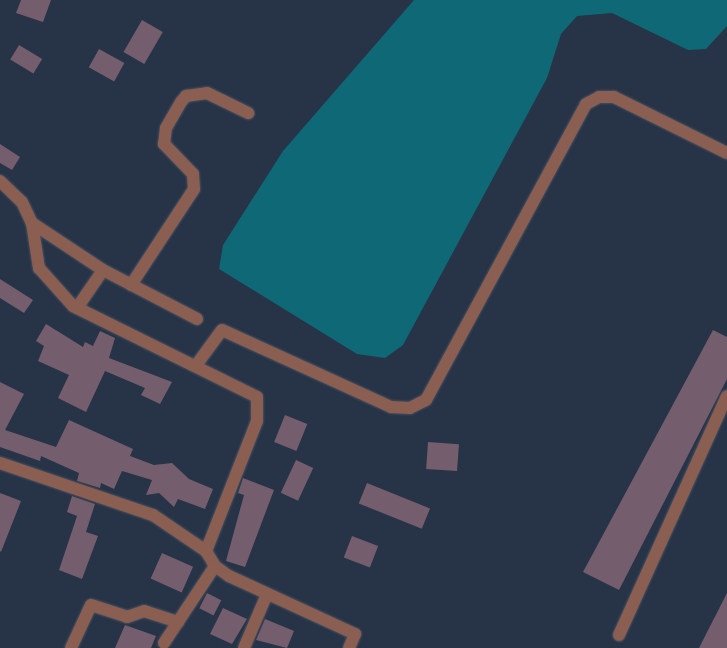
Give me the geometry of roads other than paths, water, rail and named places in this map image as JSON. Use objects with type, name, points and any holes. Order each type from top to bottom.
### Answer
[{"type":"street","points":[[131,285],[194,189],[193,174],[164,144],[166,128],[181,102],[186,96],[207,92],[248,113]]},
{"type":"street","points":[[197,364],[222,330],[391,407],[410,408],[426,400],[586,104],[600,97],[614,97],[727,153]]},
{"type":"street","points":[[0,181],[22,202],[32,224],[39,268],[77,308],[155,350],[197,364],[248,390],[258,401],[257,421],[206,551]]},
{"type":"street","points":[[32,224],[103,270],[197,319]]},
{"type":"street","points":[[77,308],[103,270]]},
{"type":"street","points":[[619,635],[727,396]]},
{"type":"street","points":[[0,463],[153,515],[206,551],[215,566],[267,594],[354,634],[349,648]]},
{"type":"street","points":[[164,642],[215,566]]},
{"type":"street","points":[[244,648],[267,594]]},
{"type":"street","points":[[71,648],[91,605],[127,617],[144,611],[178,622]]}]
